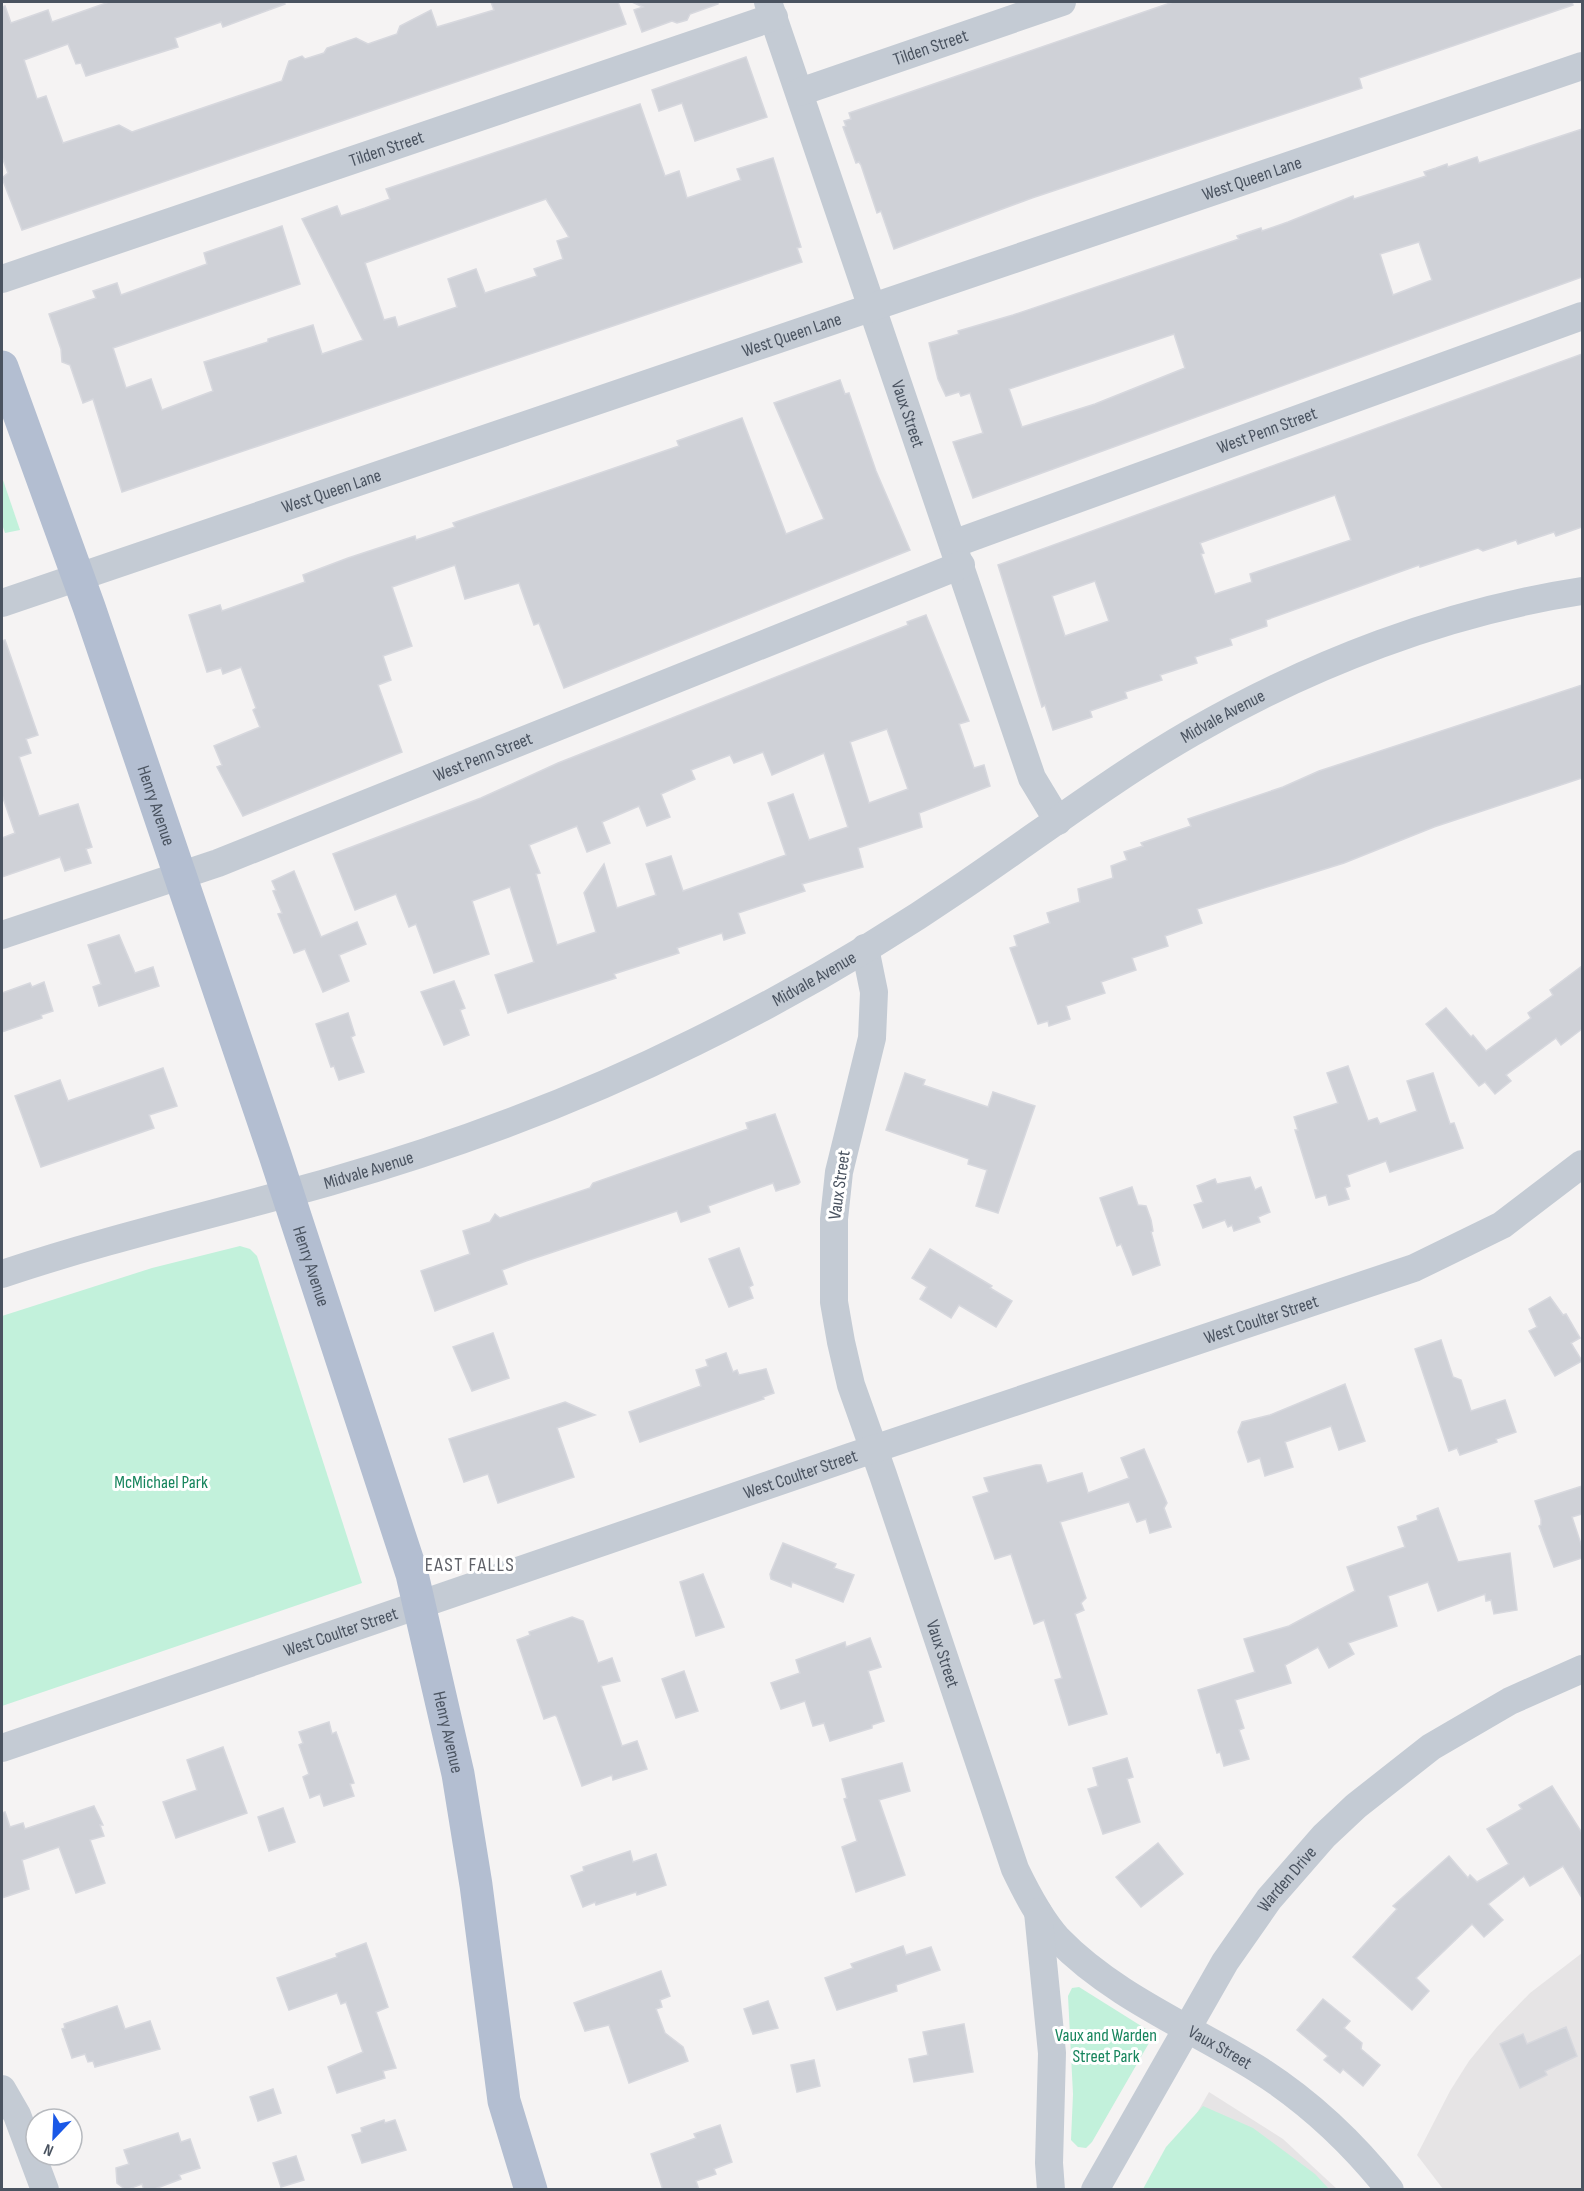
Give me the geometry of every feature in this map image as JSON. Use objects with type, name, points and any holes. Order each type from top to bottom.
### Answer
[{"type":"main road","name":"Henry Avenue","points":[[2,367],[78,577],[180,876],[380,1471],[420,1605],[445,1710],[465,1813],[504,2101],[531,2190]]},
{"type":"street","name":"Tilden Street","points":[[800,92],[1062,2]]},
{"type":"street","name":"Tilden Street","points":[[2,279],[771,9]]},
{"type":"street","name":"Vaux Street","points":[[771,9],[1032,778],[1058,821]]},
{"type":"street","name":"West Queen Lane","points":[[2,603],[1582,66]]},
{"type":"street","name":"West Penn Street","points":[[2,935],[180,876],[957,554],[1582,316]]},
{"type":"street","name":"Midvale Avenue","points":[[2,1274],[107,1242],[404,1159],[562,1101],[693,1043],[762,1008],[911,921],[1124,774],[1192,733],[1268,692],[1325,666],[1394,639],[1469,616],[1582,591]]},
{"type":"street","name":"Vaux Street","points":[[865,948],[874,992],[874,1021],[869,1056],[839,1172],[832,1261],[834,1302],[851,1385],[1015,1869],[1038,1912],[1058,1938],[1082,1960],[1125,1990],[1288,2090],[1348,2142],[1390,2190]]},
{"type":"street","name":"West Coulter Street","points":[[2,1748],[1414,1268],[1502,1225],[1582,1164]]},
{"type":"street","name":"Warden Drive","points":[[1095,2190],[1225,1962],[1269,1899],[1324,1836],[1356,1806],[1431,1747],[1466,1724],[1582,1669]]},
{"type":"street","points":[[1038,1912],[1052,2053],[1049,2163],[1051,2190]]},
{"type":"street","points":[[2,2089],[17,2115],[45,2190]]},
{"type":"shaded area","points":[[1582,1953],[1582,2189],[1443,2189],[1417,2155],[1450,2091],[1469,2061],[1497,2027],[1530,1993]]},
{"type":"shaded area","points":[[1209,2092],[1283,2139],[1337,2189],[1153,2190]]},
{"type":"green space","points":[[2,477],[20,530],[5,533],[2,524]]},
{"type":"green space","name":"McMichael Park","points":[[240,1246],[250,1249],[257,1256],[362,1583],[2,1706],[2,1316],[152,1268]]},
{"type":"green space","name":"Vaux and Warden Street Park","points":[[1079,1987],[1146,2029],[1150,2036],[1149,2043],[1092,2142],[1086,2148],[1078,2147],[1071,2140],[1073,2094],[1068,1996],[1072,1988]]},
{"type":"green space","points":[[1203,2106],[1253,2128],[1315,2174],[1329,2189],[1143,2189],[1166,2147]]},
{"type":"building","points":[[109,2],[284,2],[285,4],[223,27],[221,22],[175,38],[178,47],[86,76],[81,63],[76,64],[68,44],[24,60],[37,99],[46,96],[63,143],[119,125],[132,132],[282,81],[289,61],[302,56],[305,59],[324,53],[327,48],[356,38],[368,44],[397,34],[400,26],[431,10],[437,27],[494,10],[491,2],[618,2],[626,24],[22,230],[2,178],[8,173],[2,157],[2,7],[5,6],[11,23],[48,10],[52,22]]},
{"type":"building","points":[[632,2],[718,2],[718,4],[690,14],[687,20],[677,23],[672,21],[642,32],[634,10],[643,7]]},
{"type":"building","points":[[1173,2],[1572,2],[1573,5],[1359,78],[1362,88],[1032,198],[894,249],[881,211],[877,213],[861,165],[859,162],[856,163],[843,127],[846,126],[844,121],[851,119],[849,113]]},
{"type":"building","points":[[746,57],[767,117],[695,141],[682,103],[659,111],[652,90]]},
{"type":"building","points":[[640,104],[665,176],[679,171],[687,198],[741,180],[737,169],[773,158],[801,247],[797,248],[802,262],[122,492],[93,399],[83,403],[70,365],[62,362],[61,349],[49,314],[96,298],[93,291],[117,283],[121,295],[207,264],[204,253],[282,226],[300,284],[113,348],[126,388],[151,379],[162,410],[213,391],[204,362],[268,342],[268,339],[313,325],[322,354],[363,340],[302,219],[337,206],[341,216],[365,208],[390,199],[386,189]],"holes":[[[546,199],[569,237],[557,241],[563,259],[534,269],[537,276],[485,293],[476,269],[448,279],[457,307],[398,327],[395,317],[384,320],[365,263]]]},
{"type":"building","points":[[1582,129],[1582,277],[973,498],[953,442],[983,433],[970,393],[961,396],[959,392],[946,396],[938,379],[929,343],[959,334],[958,331],[1013,315],[1239,239],[1237,236],[1261,228],[1262,231],[1353,196],[1354,199],[1426,176],[1424,172],[1447,164],[1448,167],[1477,157],[1479,163]],"holes":[[[1419,242],[1432,280],[1393,295],[1380,254]],[[1174,334],[1185,368],[1095,404],[1022,427],[1009,389]]]},
{"type":"building","points":[[1582,354],[1582,527],[1556,536],[1554,532],[1518,544],[1516,540],[1483,551],[1478,548],[1420,567],[1419,565],[1266,620],[1267,626],[1230,639],[1232,645],[1195,657],[1197,663],[1160,675],[1162,680],[1125,692],[1127,698],[1090,711],[1092,717],[1053,730],[1045,705],[1042,707],[998,565]],"holes":[[[1335,495],[1351,540],[1250,574],[1252,582],[1215,594],[1201,554],[1204,553],[1200,543]],[[1095,581],[1109,621],[1065,636],[1052,596]]]},
{"type":"building","points":[[840,380],[845,394],[849,393],[876,471],[910,550],[564,688],[539,623],[534,625],[519,583],[465,599],[455,565],[392,587],[412,646],[383,656],[391,680],[378,685],[402,752],[243,816],[217,767],[222,765],[214,746],[260,727],[253,710],[256,708],[241,667],[223,674],[221,668],[207,672],[189,615],[220,605],[222,611],[305,582],[303,575],[348,558],[415,536],[416,540],[455,527],[453,523],[679,446],[677,441],[742,418],[786,534],[824,519],[774,403]]},
{"type":"building","points":[[926,615],[969,721],[959,724],[974,768],[984,765],[990,786],[919,813],[922,827],[858,848],[863,867],[802,884],[805,891],[738,913],[745,933],[724,940],[722,933],[677,948],[679,953],[614,974],[616,978],[508,1013],[495,975],[534,962],[510,887],[472,901],[489,954],[434,973],[416,924],[409,927],[396,894],[355,910],[333,854],[481,798],[558,763],[908,625],[907,622]],"holes":[[[887,729],[908,789],[869,803],[850,742]],[[763,752],[772,775],[824,753],[848,827],[809,840],[793,794],[768,803],[786,855],[683,891],[671,856],[646,864],[656,895],[617,908],[604,864],[584,893],[596,932],[557,945],[536,874],[540,873],[529,845],[577,826],[587,852],[610,843],[602,822],[639,806],[647,826],[670,817],[661,794],[695,779],[691,770],[730,755],[734,763]]]},
{"type":"building","points":[[5,640],[38,735],[26,739],[31,753],[19,757],[39,816],[78,804],[92,847],[86,849],[91,863],[65,871],[60,857],[2,877],[2,838],[15,833],[2,795],[2,641]]},
{"type":"building","points":[[1582,685],[1582,778],[1434,827],[1344,863],[1197,909],[1202,923],[1165,936],[1168,946],[1132,958],[1136,970],[1101,982],[1105,993],[1066,1006],[1070,1019],[1049,1026],[1048,1021],[1038,1024],[1010,948],[1017,946],[1014,936],[1050,923],[1047,913],[1080,902],[1078,889],[1113,878],[1111,866],[1127,860],[1124,852],[1143,846],[1141,843],[1191,826],[1188,819],[1283,787],[1319,771]]},
{"type":"building","points":[[294,871],[321,937],[357,922],[366,944],[339,955],[349,981],[323,992],[305,949],[294,953],[278,914],[282,913],[273,891],[276,890],[272,881]]},
{"type":"building","points":[[119,935],[135,973],[153,967],[159,986],[99,1006],[93,987],[101,984],[88,945]]},
{"type":"building","points":[[1582,966],[1582,1029],[1561,1045],[1556,1038],[1506,1075],[1511,1081],[1495,1094],[1485,1082],[1479,1086],[1426,1024],[1446,1008],[1486,1051],[1531,1018],[1528,1013],[1553,995],[1550,990]]},
{"type":"building","points":[[454,981],[465,1008],[460,1010],[469,1035],[444,1045],[421,992]]},
{"type":"building","points":[[44,982],[53,1011],[41,1015],[42,1018],[2,1032],[2,993],[30,983],[32,987]]},
{"type":"building","points":[[348,1013],[355,1035],[351,1037],[364,1072],[339,1080],[334,1066],[331,1067],[316,1024]]},
{"type":"building","points":[[1348,1066],[1368,1121],[1377,1118],[1380,1124],[1417,1111],[1407,1081],[1433,1073],[1450,1124],[1454,1123],[1463,1148],[1390,1172],[1386,1161],[1347,1175],[1350,1186],[1345,1188],[1349,1199],[1329,1205],[1326,1195],[1316,1198],[1295,1130],[1298,1130],[1294,1117],[1338,1103],[1327,1073]]},
{"type":"building","points":[[163,1068],[177,1106],[149,1115],[154,1128],[41,1167],[15,1096],[60,1080],[68,1101]]},
{"type":"building","points":[[905,1073],[925,1080],[923,1085],[988,1107],[993,1092],[1035,1106],[998,1213],[976,1206],[987,1170],[968,1164],[969,1159],[886,1130]]},
{"type":"building","points":[[775,1114],[800,1182],[798,1184],[776,1191],[773,1183],[708,1206],[710,1212],[681,1222],[677,1211],[526,1261],[502,1270],[507,1284],[435,1311],[421,1271],[470,1254],[463,1231],[490,1222],[495,1214],[500,1218],[590,1188],[593,1183],[748,1129],[746,1123]]},
{"type":"building","points":[[1250,1177],[1255,1190],[1261,1187],[1270,1212],[1258,1217],[1260,1222],[1234,1231],[1232,1225],[1228,1227],[1225,1220],[1203,1228],[1194,1205],[1203,1202],[1197,1186],[1215,1179],[1217,1184]]},
{"type":"building","points":[[1132,1187],[1138,1205],[1146,1206],[1160,1265],[1133,1275],[1121,1244],[1117,1246],[1100,1198]]},
{"type":"building","points":[[739,1248],[753,1285],[749,1287],[753,1298],[729,1307],[709,1259]]},
{"type":"building","points":[[930,1249],[992,1286],[990,1288],[1012,1301],[996,1327],[959,1305],[951,1318],[920,1299],[927,1287],[912,1278]]},
{"type":"building","points":[[1550,1297],[1563,1315],[1566,1314],[1580,1338],[1571,1343],[1582,1361],[1555,1376],[1529,1331],[1537,1327],[1529,1309]]},
{"type":"building","points":[[493,1333],[509,1378],[472,1391],[453,1347]]},
{"type":"building","points":[[1441,1340],[1453,1377],[1461,1380],[1471,1411],[1505,1400],[1516,1432],[1496,1439],[1497,1442],[1460,1455],[1457,1448],[1449,1451],[1415,1349]]},
{"type":"building","points":[[726,1353],[733,1372],[737,1370],[739,1375],[766,1369],[774,1393],[763,1397],[764,1399],[640,1442],[629,1412],[701,1386],[696,1370],[708,1366],[706,1360]]},
{"type":"building","points":[[1345,1384],[1365,1441],[1339,1450],[1331,1426],[1285,1442],[1293,1467],[1265,1476],[1260,1458],[1248,1462],[1238,1432],[1242,1422],[1270,1415]]},
{"type":"building","points":[[565,1402],[595,1415],[557,1428],[574,1477],[498,1503],[488,1474],[464,1482],[449,1439]]},
{"type":"building","points":[[1144,1449],[1167,1503],[1164,1508],[1171,1527],[1150,1533],[1146,1519],[1137,1522],[1129,1502],[1060,1522],[1086,1598],[1081,1603],[1084,1610],[1075,1614],[1107,1714],[1069,1725],[1055,1680],[1062,1678],[1044,1620],[1034,1624],[1011,1554],[995,1559],[973,1497],[989,1492],[984,1478],[1036,1465],[1041,1465],[1047,1483],[1082,1473],[1088,1493],[1129,1478],[1121,1458]]},
{"type":"building","points":[[1582,1486],[1582,1514],[1572,1517],[1582,1547],[1582,1558],[1554,1567],[1539,1526],[1541,1519],[1535,1501]]},
{"type":"building","points":[[1438,1508],[1458,1562],[1510,1553],[1517,1610],[1494,1614],[1491,1600],[1486,1601],[1485,1594],[1438,1611],[1428,1582],[1388,1596],[1397,1626],[1348,1643],[1354,1654],[1329,1668],[1318,1647],[1285,1665],[1291,1683],[1235,1700],[1244,1728],[1239,1730],[1249,1759],[1224,1766],[1220,1752],[1217,1753],[1198,1690],[1255,1672],[1244,1639],[1289,1626],[1355,1591],[1347,1567],[1405,1547],[1398,1527],[1418,1520],[1417,1516]]},
{"type":"building","points":[[783,1543],[836,1564],[834,1568],[854,1575],[843,1602],[792,1582],[791,1587],[771,1579],[770,1574]]},
{"type":"building","points":[[703,1574],[724,1627],[696,1636],[680,1582]]},
{"type":"building","points":[[572,1617],[583,1621],[598,1663],[612,1658],[620,1681],[601,1686],[622,1746],[637,1741],[647,1769],[613,1780],[612,1775],[582,1786],[557,1717],[555,1715],[544,1719],[517,1640],[530,1635],[529,1632]]},
{"type":"building","points":[[870,1638],[881,1667],[868,1671],[884,1721],[872,1725],[872,1728],[830,1741],[824,1723],[813,1726],[805,1701],[781,1709],[771,1683],[800,1673],[796,1660],[845,1642],[846,1647]]},
{"type":"building","points":[[684,1671],[698,1711],[676,1718],[662,1679]]},
{"type":"building","points":[[329,1722],[332,1734],[336,1732],[354,1783],[350,1784],[354,1796],[324,1806],[320,1794],[310,1798],[303,1777],[309,1774],[299,1745],[303,1743],[299,1732]]},
{"type":"building","points":[[223,1747],[247,1813],[176,1838],[163,1802],[197,1790],[187,1760]]},
{"type":"building","points":[[1127,1758],[1133,1777],[1127,1779],[1140,1822],[1103,1834],[1088,1789],[1098,1786],[1093,1768]]},
{"type":"building","points":[[902,1763],[910,1791],[879,1800],[905,1875],[856,1892],[842,1847],[857,1841],[844,1799],[847,1798],[842,1779]]},
{"type":"building","points":[[1552,1786],[1582,1833],[1582,1898],[1563,1866],[1530,1886],[1524,1876],[1488,1904],[1503,1920],[1484,1937],[1472,1924],[1416,1978],[1429,1991],[1412,2010],[1353,1957],[1397,1909],[1393,1906],[1449,1856],[1468,1878],[1470,1875],[1477,1882],[1509,1864],[1487,1829],[1522,1809],[1519,1805]]},
{"type":"building","points":[[94,1806],[103,1825],[100,1825],[104,1836],[90,1840],[105,1883],[76,1893],[59,1847],[22,1860],[29,1889],[2,1898],[2,1813],[5,1812],[10,1827],[23,1823],[25,1829]]},
{"type":"building","points":[[283,1808],[295,1842],[269,1851],[258,1817]]},
{"type":"building","points":[[1158,1843],[1183,1874],[1141,1907],[1116,1877]]},
{"type":"building","points":[[630,1851],[633,1862],[656,1854],[666,1885],[637,1895],[636,1892],[583,1907],[571,1876],[584,1871],[583,1867]]},
{"type":"building","points":[[366,1943],[388,2007],[376,2012],[396,2068],[383,2071],[385,2078],[337,2093],[328,2067],[363,2052],[346,2002],[341,2004],[337,1993],[289,2010],[277,1978],[337,1957],[336,1954]]},
{"type":"building","points":[[903,1946],[906,1955],[931,1947],[940,1970],[896,1985],[897,1991],[837,2010],[825,1978],[853,1968],[851,1964]]},
{"type":"building","points":[[661,1971],[670,1996],[660,2000],[662,2007],[656,2009],[665,2033],[683,2047],[688,2061],[629,2083],[609,2025],[585,2031],[574,2003]]},
{"type":"building","points":[[1323,1999],[1350,2021],[1344,2028],[1362,2043],[1361,2049],[1380,2065],[1363,2086],[1343,2069],[1340,2073],[1324,2060],[1328,2056],[1297,2030]]},
{"type":"building","points":[[768,2001],[778,2028],[753,2034],[744,2009]]},
{"type":"building","points":[[117,2006],[125,2029],[150,2021],[160,2049],[95,2067],[93,2061],[88,2062],[85,2054],[72,2058],[62,2029],[65,2028],[64,2024]]},
{"type":"building","points":[[964,2024],[973,2072],[914,2082],[909,2059],[928,2055],[923,2032]]},
{"type":"building","points":[[1566,2027],[1577,2056],[1545,2071],[1547,2075],[1520,2088],[1500,2044],[1523,2034],[1527,2044]]},
{"type":"building","points":[[814,2060],[820,2086],[797,2092],[791,2065]]},
{"type":"building","points":[[273,2089],[281,2113],[258,2121],[250,2097]]},
{"type":"building","points":[[384,2120],[385,2123],[395,2120],[406,2150],[362,2163],[352,2135],[362,2132],[361,2128]]},
{"type":"building","points":[[720,2125],[732,2162],[714,2169],[716,2174],[696,2181],[699,2190],[663,2190],[651,2154],[696,2138],[694,2134]]},
{"type":"building","points":[[178,2133],[181,2142],[190,2139],[200,2168],[179,2175],[181,2179],[152,2190],[144,2190],[142,2184],[126,2190],[117,2183],[116,2168],[129,2164],[124,2150]]},
{"type":"building","points":[[296,2156],[304,2180],[281,2187],[273,2163]]},
{"type":"district","name":"EAST FALLS","points":[[470,1564]]}]
